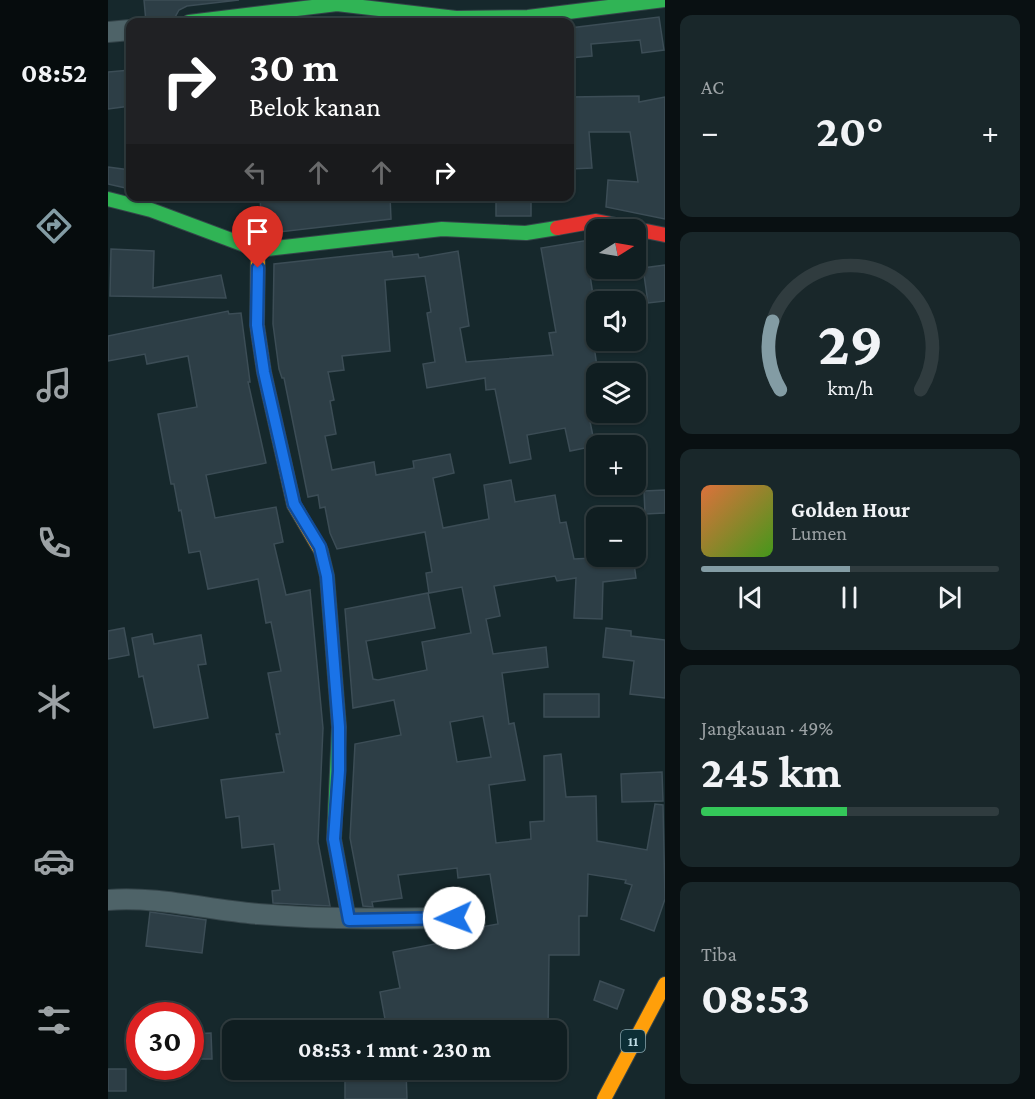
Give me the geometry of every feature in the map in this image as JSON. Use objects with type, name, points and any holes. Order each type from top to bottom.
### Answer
[{"type":"main road","points":[[222,18],[337,4],[456,18],[528,17],[664,0]]},
{"type":"main road","points":[[108,199],[151,210],[258,250],[442,229],[526,233],[596,221],[664,235]]},
{"type":"main road","points":[[258,250],[257,325],[264,372],[294,504],[320,547],[327,576],[339,727],[339,771],[334,839],[349,920]]},
{"type":"main road","name":"11","points":[[604,1099],[664,984]]},
{"type":"street","points":[[108,32],[126,30]]},
{"type":"street","points":[[108,900],[152,900],[256,914],[349,920],[474,917]]},
{"type":"building","points":[[144,0],[239,0],[187,6],[179,10],[175,18],[146,18]]},
{"type":"building","points":[[659,17],[664,50],[642,53],[640,40],[591,44],[592,56],[574,58],[574,28]]},
{"type":"building","points":[[126,70],[126,107],[108,109],[108,72]]},
{"type":"building","points":[[639,96],[639,102],[665,97],[665,219],[606,207],[608,180],[638,182],[630,132],[589,132],[592,168],[574,169],[574,97]]},
{"type":"building","points":[[108,167],[126,169],[126,188],[108,184]]},
{"type":"building","points":[[260,201],[390,201],[391,219],[262,234]]},
{"type":"building","points":[[496,201],[531,201],[531,216],[496,216]]},
{"type":"building","points":[[586,240],[586,279],[591,279],[592,291],[586,291],[586,351],[595,351],[596,363],[586,363],[586,423],[590,423],[593,435],[586,435],[586,448],[570,451],[565,428],[527,435],[531,459],[510,463],[495,389],[486,390],[485,378],[427,388],[423,364],[435,362],[427,313],[431,312],[425,276],[385,280],[390,351],[342,356],[344,370],[328,372],[334,400],[330,401],[336,434],[325,436],[332,470],[374,462],[376,475],[414,468],[413,461],[450,454],[454,473],[433,478],[443,528],[489,519],[484,485],[511,480],[515,502],[555,495],[560,523],[566,522],[574,559],[586,558],[586,567],[634,567],[636,578],[603,582],[602,619],[574,618],[576,578],[557,581],[555,576],[494,586],[500,616],[486,619],[493,654],[546,647],[548,667],[502,673],[509,724],[514,723],[525,780],[489,785],[496,843],[531,839],[530,822],[544,821],[544,756],[561,754],[566,797],[596,796],[597,841],[647,850],[655,804],[663,805],[665,899],[654,931],[621,919],[632,885],[625,883],[626,880],[588,874],[587,916],[579,916],[579,955],[549,955],[548,1020],[385,1020],[380,992],[400,988],[393,952],[471,937],[470,929],[498,924],[490,874],[458,878],[457,868],[398,875],[402,898],[372,902],[373,907],[363,906],[350,838],[355,744],[401,735],[394,700],[353,708],[345,609],[428,593],[435,628],[366,641],[373,679],[378,680],[427,670],[422,642],[471,633],[462,587],[429,593],[426,573],[432,572],[425,532],[337,549],[330,533],[325,507],[320,508],[318,495],[308,497],[284,378],[279,369],[273,324],[274,264],[392,251],[393,257],[418,254],[419,258],[458,251],[469,326],[460,328],[466,362],[553,355],[549,333],[556,332],[541,248]],"holes":[[[483,716],[491,757],[457,762],[450,722]]]},
{"type":"building","points":[[111,249],[154,251],[153,288],[221,275],[226,298],[110,296]]},
{"type":"building","points":[[665,265],[665,301],[648,303],[645,279],[646,268]]},
{"type":"building","points":[[228,311],[229,314],[241,313],[250,382],[248,382],[266,463],[206,475],[215,518],[276,507],[283,542],[274,544],[286,595],[310,590],[323,728],[318,842],[330,906],[273,903],[272,891],[280,890],[274,844],[242,848],[239,816],[226,818],[221,780],[284,772],[276,734],[280,734],[268,673],[281,671],[271,622],[266,623],[258,579],[208,589],[200,551],[189,553],[181,510],[179,511],[174,484],[171,484],[158,414],[197,407],[188,356],[147,364],[145,354],[108,361],[108,336]]},
{"type":"building","points":[[665,490],[665,513],[646,514],[644,495],[646,491]]},
{"type":"building","points":[[124,628],[129,655],[108,659],[108,631]]},
{"type":"building","points":[[606,628],[631,631],[631,636],[665,640],[665,698],[630,694],[634,661],[603,657]]},
{"type":"building","points":[[152,634],[154,644],[201,635],[206,664],[198,665],[208,718],[154,728],[143,676],[139,677],[132,638]]},
{"type":"building","points":[[544,694],[599,694],[599,717],[544,717]]},
{"type":"building","points":[[662,772],[663,801],[622,802],[621,774]]},
{"type":"building","points":[[150,912],[206,920],[202,953],[146,946]]},
{"type":"building","points":[[600,981],[624,990],[617,1009],[594,1000]]},
{"type":"building","points":[[204,1033],[211,1033],[212,1059],[204,1059]]},
{"type":"building","points":[[108,1069],[126,1069],[126,1091],[108,1091]]},
{"type":"building","points":[[345,1080],[406,1080],[407,1099],[345,1099]]},
{"type":"traffic: fast","points":[[456,18],[528,17],[665,0]]},
{"type":"traffic: fast","points":[[222,18],[337,4],[456,18]]},
{"type":"traffic: fast","points":[[108,199],[151,210],[258,250],[442,229],[526,233],[557,228]]},
{"type":"traffic: fast","points":[[321,551],[327,576],[339,727],[334,839],[349,920]]},
{"type":"traffic: slow","points":[[258,250],[257,325],[264,372],[294,505],[321,551]]},
{"type":"traffic: slow","points":[[604,1099],[665,984]]},
{"type":"traffic: jam","points":[[557,228],[596,221],[665,235]]},
{"type":"route","points":[[258,268],[257,325],[264,372],[294,504],[320,547],[327,576],[339,727],[339,771],[334,839],[349,920],[454,918]]}]
